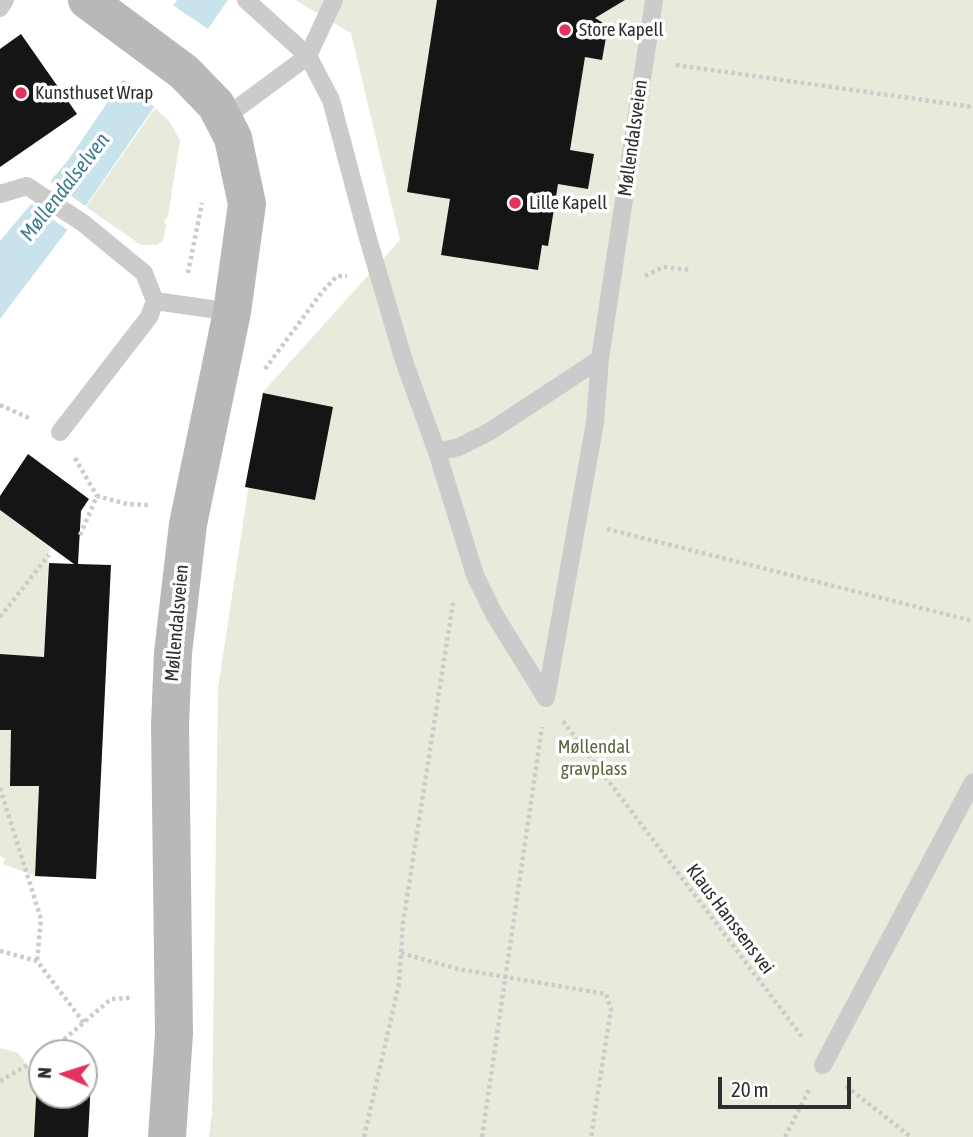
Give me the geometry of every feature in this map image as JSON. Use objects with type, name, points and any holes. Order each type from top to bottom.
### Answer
[{"type":"street","name":"Møllendalsveien","points":[[87,0],[145,40],[204,90],[225,118],[240,161],[247,204],[232,312],[188,524],[173,653],[170,724],[174,1034],[167,1137]]},
{"type":"lane","points":[[0,8],[5,0]]},
{"type":"lane","points":[[246,0],[309,56],[331,100],[366,235],[463,539],[485,598],[546,698]]},
{"type":"lane","points":[[225,118],[309,56],[334,0]]},
{"type":"lane","name":"Møllendalsveien","points":[[546,698],[594,422],[600,359],[654,0]]},
{"type":"lane","points":[[0,194],[27,186],[83,223],[144,273],[155,301],[149,317],[60,432]]},
{"type":"lane","points":[[155,301],[232,312]]},
{"type":"lane","points":[[437,452],[459,447],[489,432],[600,359]]},
{"type":"lane","points":[[823,1065],[973,782]]},
{"type":"path","points":[[645,61],[973,107]]},
{"type":"path","points":[[663,267],[691,270]]},
{"type":"path","points":[[291,332],[322,292]]},
{"type":"path","points":[[60,432],[97,496],[127,504],[148,505]]},
{"type":"path","points":[[80,535],[97,496]]},
{"type":"path","points":[[578,522],[973,621]]},
{"type":"path","points":[[364,1137],[399,984],[401,953],[463,539]]},
{"type":"path","points":[[0,617],[49,555]]},
{"type":"path","points":[[482,1137],[546,698]]},
{"type":"path","name":"Klaus Hanssens vei","points":[[546,698],[823,1065],[840,1082],[912,1137]]},
{"type":"path","points":[[0,788],[41,919],[37,961]]},
{"type":"path","points":[[0,951],[37,961],[84,1023]]},
{"type":"path","points":[[401,953],[458,969],[606,994],[611,1009],[592,1137]]},
{"type":"path","points":[[64,1039],[111,999],[132,998]]},
{"type":"path","points":[[0,1081],[28,1065]]},
{"type":"path","points":[[785,1137],[823,1065]]},
{"type":"green space","name":"Møllendal gravplass","points":[[295,0],[973,0],[973,1137],[209,1137],[212,1112],[218,688],[263,392],[400,240],[351,33]]},
{"type":"green space","points":[[155,108],[169,121],[180,140],[168,216],[164,221],[166,225],[163,241],[157,245],[141,245],[86,207]]},
{"type":"green space","points":[[0,510],[49,546],[44,657],[0,654]]},
{"type":"green space","points":[[43,729],[35,876],[3,864],[5,859],[0,856],[0,730]]},
{"type":"green space","points":[[0,1048],[18,1053],[28,1066],[28,1109],[42,1109],[41,1137],[0,1137]]},
{"type":"water","name":"Møllendalselven","points":[[177,0],[228,0],[87,204],[0,319],[0,241],[69,159]]},
{"type":"pier","points":[[171,4],[211,31],[155,108],[121,77]]},
{"type":"pier","points":[[47,179],[88,208],[69,231],[28,202]]},
{"type":"building","points":[[437,0],[625,0],[595,18],[608,26],[602,60],[585,57],[570,150],[594,154],[588,189],[558,184],[548,246],[542,245],[538,270],[441,255],[450,199],[407,192]]},
{"type":"building","points":[[21,34],[77,114],[0,167],[0,49]]},
{"type":"building","points":[[263,393],[333,407],[315,500],[245,487]]},
{"type":"building","points":[[28,454],[89,499],[81,511],[78,564],[111,565],[96,879],[35,876],[39,786],[10,786],[11,730],[0,730],[0,654],[44,657],[49,563],[74,564],[0,510],[0,496]]},
{"type":"building","points":[[35,1109],[90,1109],[88,1137],[34,1137]]},
{"type":"place","name":"Store Kapell","points":[[565,30]]},
{"type":"place","name":"Kunsthuset Wrap","points":[[21,93]]},
{"type":"place","name":"Lille Kapell","points":[[515,203]]}]
